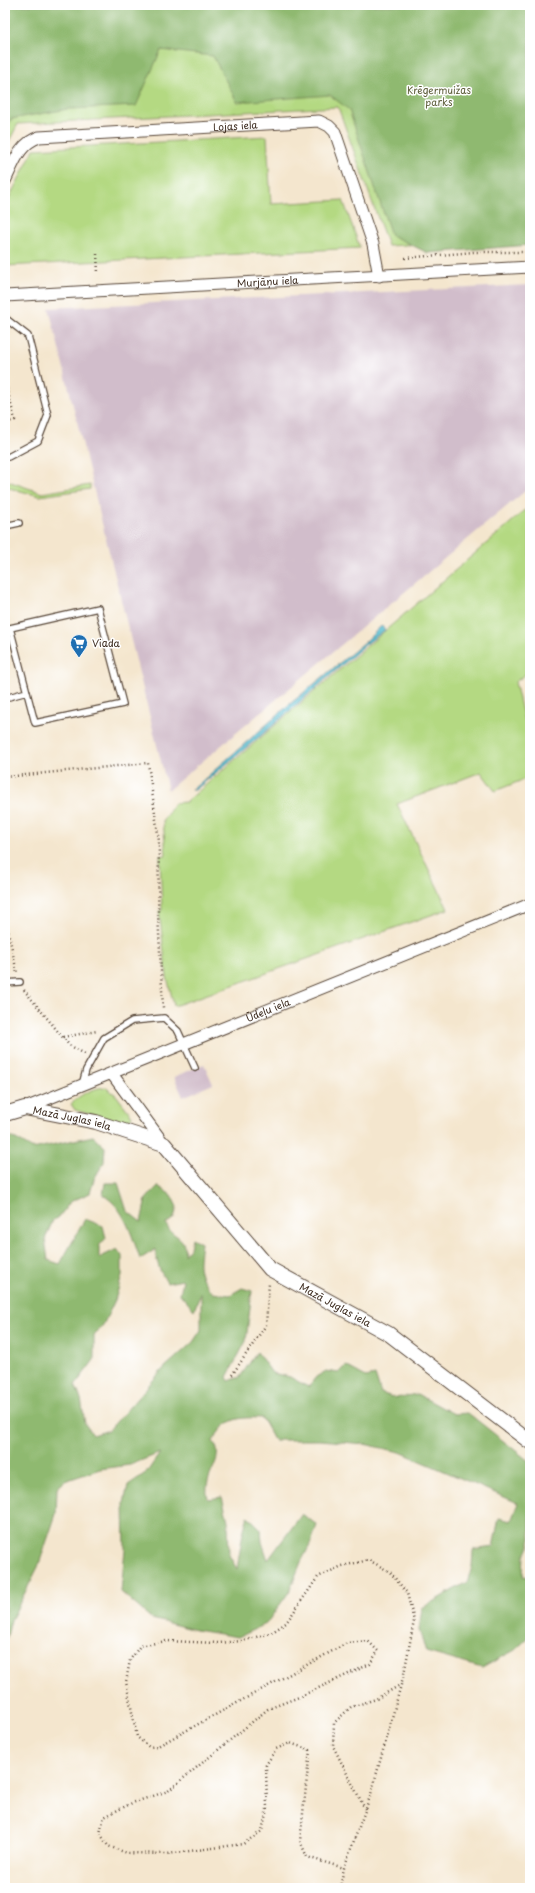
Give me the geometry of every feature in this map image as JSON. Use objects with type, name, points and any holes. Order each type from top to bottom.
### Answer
[{"type":"street","name":"Lojas iela","points":[[5,181],[21,148],[29,141],[39,137],[319,121],[329,126],[335,132],[373,244],[379,276]]},
{"type":"street","name":"Murjāņu iela","points":[[5,296],[530,267]]},
{"type":"street","name":"Ūdeļu iela","points":[[5,1114],[25,1108],[112,1074],[185,1042],[530,904]]},
{"type":"street","name":"Mazā Juglas iela","points":[[112,1074],[164,1144],[270,1268],[389,1334],[530,1442]]},
{"type":"street","name":"Mazā Juglas iela","points":[[25,1108],[96,1122],[164,1144]]},
{"type":"lane","points":[[5,318],[28,336],[48,415],[38,441],[8,457],[5,457]]},
{"type":"lane","points":[[5,526],[19,523]]},
{"type":"lane","points":[[98,608],[123,704],[35,723],[27,692],[10,628],[98,608]]},
{"type":"lane","points":[[5,698],[27,692]]},
{"type":"lane","points":[[5,983],[20,982]]},
{"type":"lane","points":[[82,1085],[86,1070],[104,1038],[132,1021],[164,1018],[178,1031],[185,1042],[195,1068]]},
{"type":"path","points":[[405,258],[474,252],[530,252]]},
{"type":"path","points":[[97,254],[98,273]]},
{"type":"path","points":[[5,380],[15,420],[5,423]]},
{"type":"path","points":[[5,777],[148,763],[159,841],[158,915],[164,1018]]},
{"type":"path","points":[[5,916],[15,968],[20,982],[69,1045],[92,1059]]},
{"type":"path","points":[[62,1037],[101,1031]]},
{"type":"path","points":[[232,1375],[266,1325],[270,1268]]},
{"type":"path","points":[[340,1888],[344,1868],[365,1809],[401,1684],[414,1621],[407,1593],[390,1572],[369,1560],[342,1566],[318,1577],[286,1623],[271,1633],[236,1642],[218,1643],[166,1641],[140,1646],[130,1660],[126,1682],[137,1737],[149,1747],[158,1746],[347,1643],[368,1641],[378,1651],[370,1664],[299,1698],[268,1709],[168,1791],[132,1803],[104,1817],[100,1833],[108,1846],[127,1853],[167,1854],[243,1844],[262,1831],[267,1809],[266,1765],[276,1749],[290,1743],[310,1750],[300,1842],[307,1857],[344,1868]]},
{"type":"path","points":[[365,1809],[334,1746],[334,1724],[350,1707],[376,1699],[401,1684]]},
{"type":"shaded area","points":[[530,285],[530,487],[168,790],[49,308]]},
{"type":"shaded area","points":[[204,1064],[213,1084],[183,1097],[174,1077]]},
{"type":"green space","name":"Krēgermuižas parks","points":[[5,5],[530,5],[530,245],[428,253],[391,235],[349,110],[330,95],[237,102],[213,56],[161,50],[136,106],[68,109],[11,119],[5,131]]},
{"type":"green space","points":[[386,38],[458,242],[388,246],[338,107],[18,124],[5,149],[5,59]]},
{"type":"green space","points":[[267,136],[271,204],[343,200],[360,248],[5,266],[5,206],[34,149]]},
{"type":"green space","points":[[5,481],[42,493],[90,485],[90,489],[40,496],[5,487]]},
{"type":"green space","points":[[530,506],[530,648],[526,674],[515,682],[524,720],[530,719],[530,777],[495,791],[481,772],[397,804],[448,909],[174,1006],[167,977],[159,911],[162,910],[160,856],[166,855],[163,820],[175,803],[186,802]]},
{"type":"green space","points":[[105,1087],[116,1095],[132,1116],[130,1120],[124,1124],[75,1110],[71,1104],[86,1092]]},
{"type":"green space","points":[[5,1136],[16,1139],[33,1149],[93,1136],[105,1147],[104,1162],[94,1179],[90,1193],[70,1202],[59,1217],[53,1220],[45,1239],[48,1260],[60,1264],[85,1219],[103,1226],[106,1238],[99,1246],[99,1258],[117,1249],[122,1256],[122,1276],[115,1300],[103,1325],[94,1336],[94,1360],[75,1385],[81,1399],[85,1424],[93,1435],[109,1430],[164,1368],[193,1342],[201,1330],[201,1293],[194,1310],[180,1294],[183,1280],[167,1283],[162,1275],[157,1259],[156,1249],[140,1259],[127,1223],[117,1207],[103,1195],[105,1183],[118,1183],[127,1211],[141,1222],[146,1199],[158,1186],[171,1195],[177,1207],[174,1218],[166,1224],[183,1243],[184,1255],[190,1248],[192,1238],[201,1243],[199,1264],[201,1275],[213,1293],[230,1295],[242,1288],[252,1291],[246,1341],[227,1377],[229,1381],[240,1377],[257,1352],[272,1373],[290,1377],[308,1387],[316,1377],[326,1371],[339,1373],[346,1366],[366,1377],[375,1375],[381,1393],[395,1398],[417,1394],[454,1414],[468,1413],[530,1462],[530,1546],[524,1555],[523,1576],[530,1577],[530,1636],[515,1650],[482,1668],[426,1652],[419,1630],[422,1608],[467,1582],[472,1567],[473,1550],[493,1547],[499,1518],[511,1521],[518,1503],[400,1452],[364,1444],[321,1440],[274,1440],[262,1418],[246,1418],[233,1420],[228,1423],[218,1433],[213,1441],[217,1449],[217,1456],[207,1485],[208,1499],[222,1497],[228,1521],[229,1555],[237,1569],[243,1532],[248,1516],[261,1529],[262,1542],[268,1560],[302,1514],[317,1525],[311,1543],[301,1562],[289,1592],[266,1624],[238,1637],[196,1630],[152,1619],[121,1592],[125,1549],[124,1503],[128,1485],[147,1472],[160,1453],[130,1465],[100,1469],[65,1481],[57,1488],[56,1514],[38,1567],[11,1620],[5,1644]]},
{"type":"water","points":[[382,625],[385,630],[365,645],[269,729],[195,790],[192,790],[291,703],[365,642]]},
{"type":"place","name":"Viada","points":[[79,658]]}]
